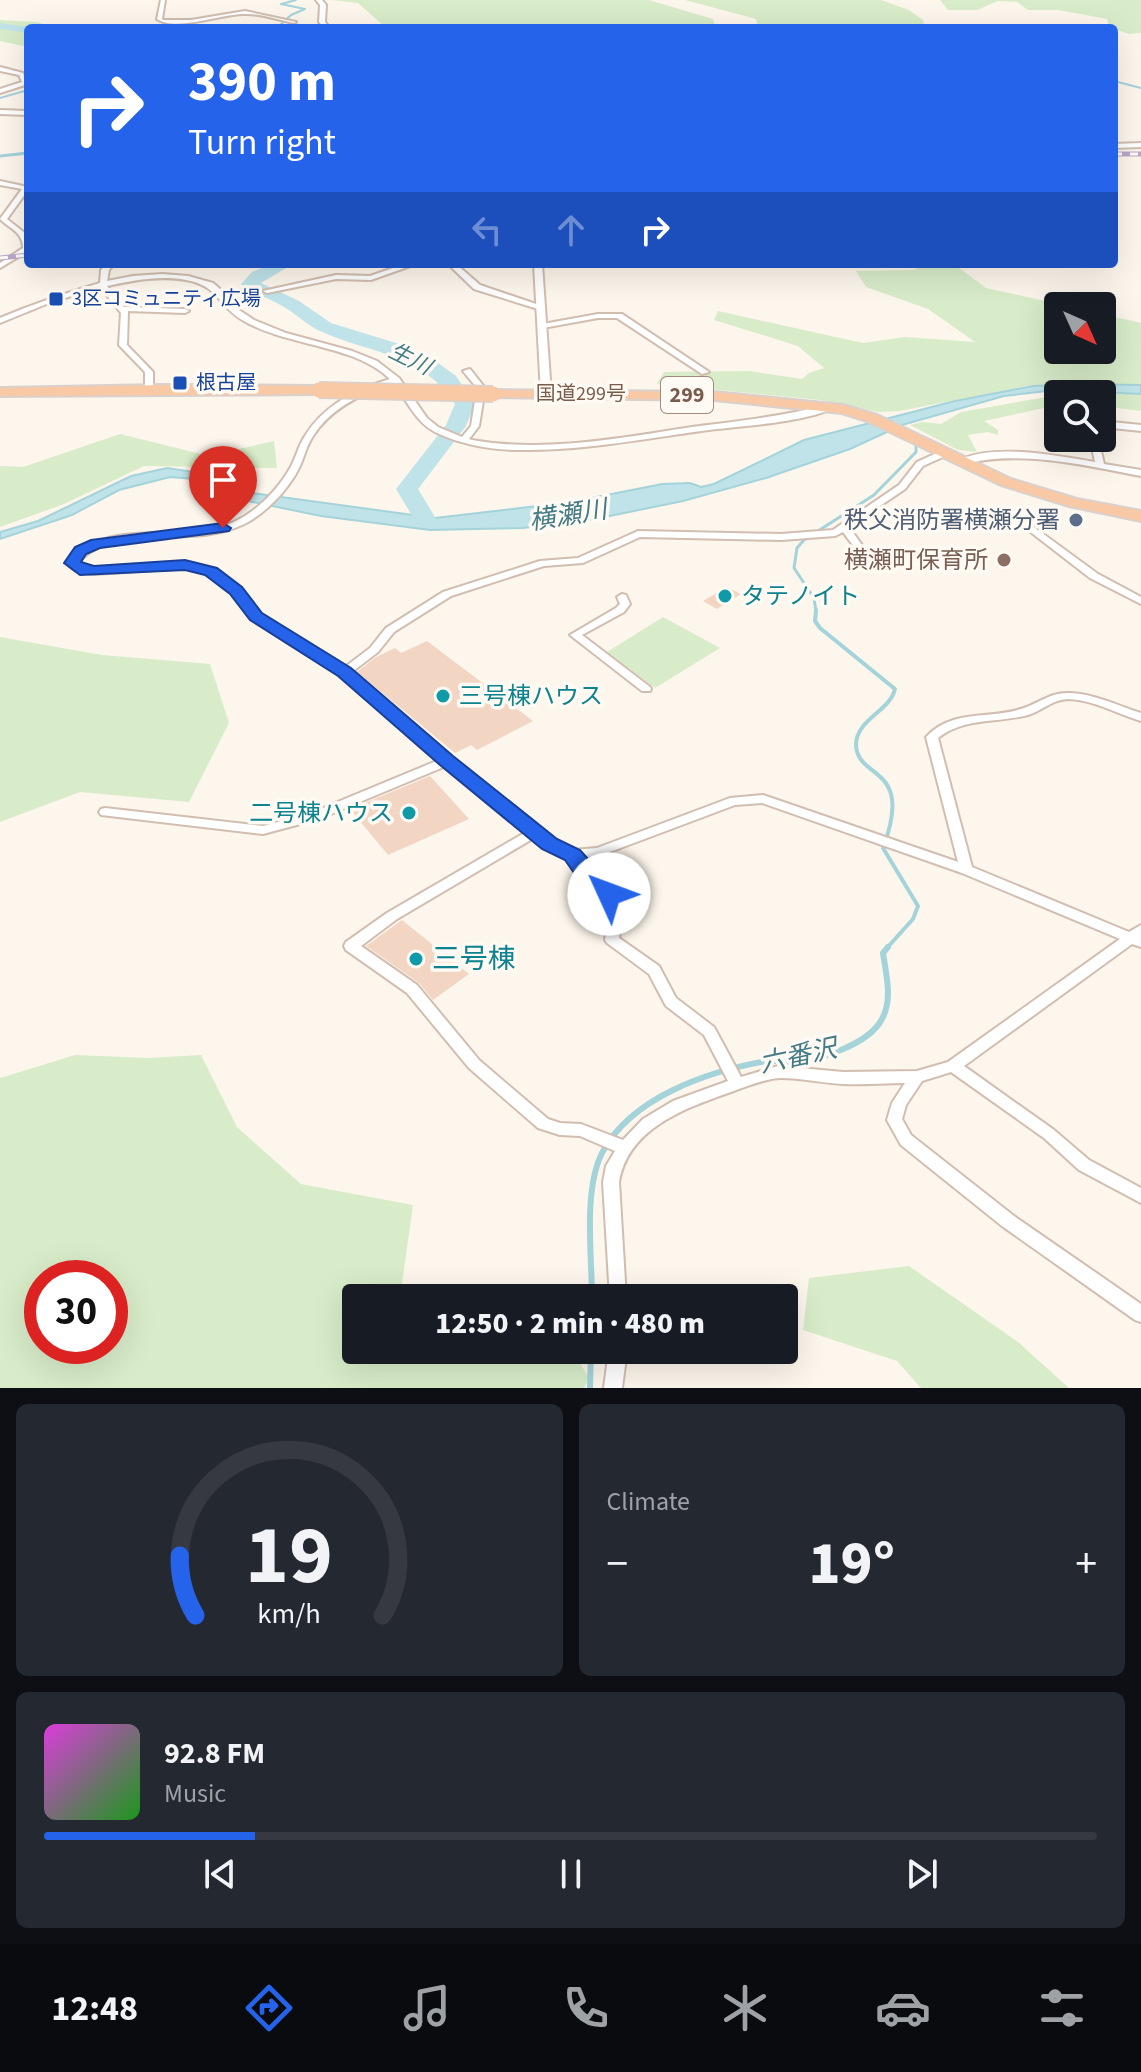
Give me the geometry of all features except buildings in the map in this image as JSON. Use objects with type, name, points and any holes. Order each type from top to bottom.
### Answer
[{"type":"highway","name":"国道299号","points":[[1,392],[149,389],[714,396],[831,407],[878,421],[960,462],[1031,491],[1141,516]]},
{"type":"street","points":[[163,0],[159,19],[162,21],[191,21],[245,12],[294,22]]},
{"type":"street","points":[[319,0],[323,5],[324,24]]},
{"type":"street","points":[[0,69],[21,74],[24,79]]},
{"type":"street","points":[[0,91],[24,83]]},
{"type":"street","points":[[0,112],[24,113]]},
{"type":"street","points":[[1118,146],[1141,145]]},
{"type":"street","points":[[0,183],[24,188]]},
{"type":"street","points":[[24,190],[3,216],[3,221],[24,225]]},
{"type":"street","points":[[10,223],[24,233]]},
{"type":"street","points":[[0,266],[24,250]]},
{"type":"street","points":[[107,268],[103,286],[125,313],[123,345],[149,372],[149,389]]},
{"type":"street","points":[[267,291],[336,277],[371,278],[400,268]]},
{"type":"street","points":[[456,268],[477,287],[541,307]]},
{"type":"street","points":[[538,268],[546,394]]},
{"type":"street","points":[[0,321],[35,306],[144,275],[200,281],[219,291],[227,306],[242,317],[306,343],[369,360],[396,380],[432,426],[460,438],[504,446],[580,443],[791,418],[831,407]]},
{"type":"street","points":[[122,309],[185,311]]},
{"type":"street","points":[[543,326],[598,316],[619,316],[705,372]]},
{"type":"street","points":[[460,438],[475,426],[481,388],[467,371]]},
{"type":"street","points":[[396,380],[343,400],[310,434],[292,473],[259,508],[237,524],[96,543],[80,551],[72,563],[80,570],[94,571],[185,565],[211,571],[236,590],[265,623],[345,672],[549,844],[572,855],[587,875],[609,894],[616,908],[612,940],[654,970],[671,1002],[709,1031],[735,1081]]},
{"type":"street","points":[[1116,425],[1141,428]]},
{"type":"street","points":[[345,672],[374,650],[390,630],[447,594],[543,563],[580,561],[629,536],[797,536],[824,535],[845,528],[902,487],[920,464],[937,451]]},
{"type":"street","points":[[1097,452],[1100,465]]},
{"type":"street","points":[[960,462],[973,457],[1034,457],[1141,473]]},
{"type":"street","points":[[1027,525],[1094,576],[1141,601]]},
{"type":"street","points":[[845,528],[870,557],[917,554]]},
{"type":"street","points":[[622,597],[625,604],[620,610],[575,635],[646,689]]},
{"type":"street","points":[[966,870],[932,737],[939,730],[971,719],[1029,711],[1058,696],[1073,696],[1141,717]]},
{"type":"street","points":[[105,812],[269,830],[315,816],[447,761]]},
{"type":"street","points":[[572,855],[598,852],[734,801],[753,798],[893,843],[1138,936]]},
{"type":"street","points":[[535,832],[392,916],[351,946],[412,989],[474,1064],[543,1124],[581,1130],[625,1148]]},
{"type":"street","points":[[617,1284],[611,1182],[614,1166],[625,1148],[648,1123],[678,1105],[735,1081],[778,1072],[843,1078],[917,1077],[953,1066],[1138,936]]},
{"type":"street","points":[[953,1066],[1049,1134],[1084,1165],[1141,1196]]},
{"type":"street","points":[[917,1077],[899,1103],[894,1120],[906,1140],[1008,1221],[1141,1314]]},
{"type":"street","points":[[613,1388],[616,1364]]},
{"type":"green space","points":[[331,0],[649,0],[713,19],[715,24],[382,24],[358,3]]},
{"type":"green space","points":[[685,0],[881,0],[909,10],[924,24],[757,24],[756,19]]},
{"type":"green space","points":[[940,0],[1141,0],[1141,33],[1129,34],[1118,30],[1118,24],[1108,24],[1107,19],[1059,10],[1028,10],[1017,2],[998,1],[977,10],[948,10]]},
{"type":"green space","points":[[0,20],[44,24],[24,24],[24,46],[0,41]]},
{"type":"green space","points":[[959,268],[986,288],[1044,301],[1044,364],[1116,364],[1116,317],[1141,323],[1141,384],[1116,384],[1116,380],[1044,380],[1044,385],[900,411],[878,412],[820,400],[657,384],[664,372],[749,371],[802,379],[824,368],[798,346],[714,320],[718,311],[863,343],[905,337],[975,342],[928,309],[866,287],[856,271]]},
{"type":"green space","points":[[1116,393],[1141,395],[1141,411],[1116,408]]},
{"type":"green space","points":[[1044,397],[1044,408],[984,421],[998,430],[998,435],[988,432],[968,435],[977,452],[958,450],[910,425],[922,422],[941,424],[961,412]]},
{"type":"green space","points":[[120,434],[209,456],[274,441],[277,468],[144,466],[64,504],[0,527],[0,466],[23,467]]},
{"type":"green space","points":[[663,617],[720,648],[655,688],[607,652]]},
{"type":"green space","points":[[0,637],[102,655],[210,664],[229,723],[189,802],[80,792],[0,822]]},
{"type":"green space","points":[[75,1055],[148,1058],[201,1055],[237,1127],[301,1184],[413,1205],[402,1284],[342,1284],[342,1364],[580,1364],[589,1378],[584,1388],[0,1388],[0,1078]]},
{"type":"green space","points":[[909,1266],[1018,1342],[1069,1388],[921,1388],[897,1361],[803,1330],[809,1278]]},
{"type":"water","points":[[1116,385],[1141,385],[1141,394],[1116,393]]},
{"type":"water","name":"横瀬川","points":[[1044,386],[1044,391],[1004,396],[902,425],[850,449],[766,478],[683,501],[595,519],[523,528],[430,530],[321,516],[233,498],[194,479],[170,477],[119,490],[72,515],[0,539],[0,532],[38,521],[131,476],[167,468],[213,475],[230,490],[435,518],[571,502],[662,484],[690,483],[701,487],[714,484],[804,440],[955,401]]},
{"type":"waterway","points":[[281,24],[291,15],[305,9],[281,4],[296,0]]},
{"type":"waterway","name":"生川","points":[[0,26],[24,29]]},
{"type":"waterway","points":[[1118,82],[1141,88]]},
{"type":"waterway","points":[[0,98],[24,91]]},
{"type":"waterway","points":[[0,156],[24,153]]},
{"type":"waterway","name":"生川","points":[[276,268],[258,276],[250,284],[293,305],[325,327],[392,348],[431,367],[449,380],[465,404],[456,426],[407,489],[427,522]]},
{"type":"waterway","name":"六番沢","points":[[816,611],[814,598],[794,568],[797,548],[804,540],[874,495],[916,452],[916,443]]},
{"type":"waterway","name":"六番沢","points":[[816,611],[815,621],[820,628],[895,689],[887,703],[862,728],[856,744],[858,756],[889,787],[891,821],[883,848],[918,906],[913,919],[886,949]]},
{"type":"waterway","name":"六番沢","points":[[592,1284],[592,1186],[602,1153],[615,1133],[652,1102],[697,1080],[767,1061],[791,1062],[815,1058],[842,1050],[866,1036],[882,1019],[887,1003],[883,953],[888,947]]},
{"type":"waterway","name":"六番沢","points":[[590,1388],[591,1364]]},
{"type":"railway","points":[[1118,154],[1141,154]]},
{"type":"railway","points":[[0,258],[24,255]]},
{"type":"place","name":"3区コミュニティ広場","points":[[56,299]]},
{"type":"place","name":"根古屋","points":[[180,383]]},
{"type":"place","name":"秩父消防署横瀬分署","points":[[1076,520]]},
{"type":"place","name":"横瀬町保育所","points":[[1004,560]]},
{"type":"place","name":"タテノイト","points":[[725,596]]},
{"type":"place","name":"三号棟ハウス","points":[[443,696]]},
{"type":"place","name":"二号棟ハウス","points":[[409,813]]},
{"type":"place","name":"三号棟","points":[[416,959]]},
{"type":"route","points":[[223,528],[96,543],[80,551],[72,563],[80,570],[94,571],[185,565],[211,571],[236,590],[256,616],[345,672],[549,844],[572,855],[587,875],[609,894]]}]
